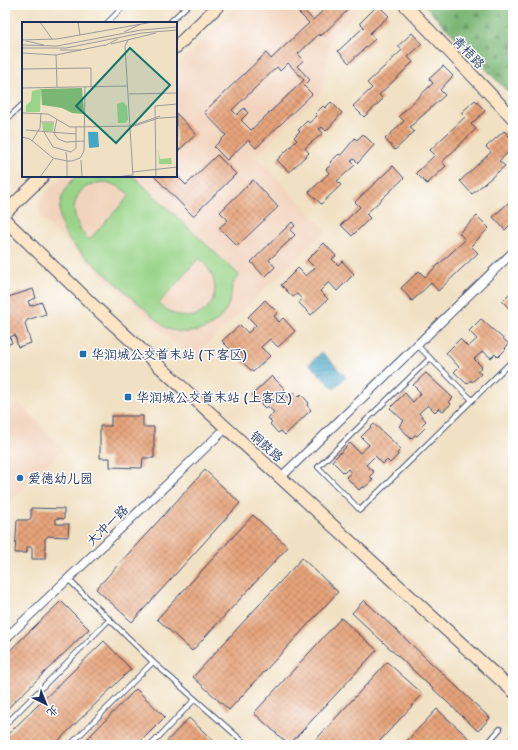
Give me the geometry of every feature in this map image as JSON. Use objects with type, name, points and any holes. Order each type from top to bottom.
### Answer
[{"type":"main road","points":[[177,46],[219,5]]},
{"type":"main road","name":"青梧路","points":[[405,5],[513,118]]},
{"type":"main road","points":[[5,213],[42,177]]},
{"type":"main road","name":"铜鼓路","points":[[5,220],[98,310],[513,691]]},
{"type":"street","points":[[280,478],[513,252]]},
{"type":"street","name":"大冲一路","points":[[5,638],[226,428]]},
{"type":"lane","points":[[108,22],[125,5]]},
{"type":"lane","points":[[170,22],[188,5]]},
{"type":"lane","points":[[5,121],[22,105]]},
{"type":"lane","points":[[417,345],[472,400]]},
{"type":"lane","points":[[430,358],[318,467],[360,510],[513,360]]},
{"type":"lane","points":[[68,579],[153,662],[194,700],[247,745]]},
{"type":"lane","points":[[5,725],[110,619]]},
{"type":"lane","points":[[70,745],[153,662]]},
{"type":"lane","points":[[151,745],[194,700]]},
{"type":"lane","points":[[486,745],[500,729]]},
{"type":"lane","points":[[236,745],[241,740]]},
{"type":"shaded area","points":[[239,5],[365,5],[330,39],[322,92],[256,156],[326,230],[192,359],[40,217],[39,200],[62,177],[177,177],[177,65]]},
{"type":"shaded area","name":"爱德幼儿园","points":[[19,402],[63,449],[5,507],[5,415]]},
{"type":"green space","points":[[424,5],[513,5],[513,97]]},
{"type":"green space","points":[[76,177],[134,177],[239,275],[232,286],[229,303],[218,320],[203,329],[194,332],[175,331],[166,328],[73,245],[63,228],[60,219],[61,200],[64,192]],"holes":[[[106,182],[118,186],[130,195],[89,240],[77,221],[75,203],[78,195],[84,188],[94,184]],[[199,258],[210,272],[215,285],[213,298],[208,308],[198,315],[186,317],[173,313],[159,303]]]},
{"type":"water","points":[[322,352],[346,377],[334,389],[309,364]]},
{"type":"building","points":[[291,5],[302,5],[301,7],[313,20],[329,5],[353,5],[321,36],[319,34],[298,54],[304,60],[297,66],[310,80],[304,86],[312,94],[256,148],[248,140],[227,160],[214,147],[226,135],[204,112],[266,53],[271,59],[309,23]],"holes":[[[288,63],[304,80],[251,130],[241,120],[248,113],[244,108],[237,115],[232,110],[277,67],[280,71]]]},
{"type":"building","points":[[378,5],[389,16],[370,33],[375,39],[349,63],[338,51],[364,27],[360,23]]},
{"type":"building","points":[[412,33],[422,44],[408,57],[413,62],[379,95],[383,99],[364,117],[353,106],[372,88],[367,83],[402,50],[398,46]]},
{"type":"building","points":[[443,66],[453,76],[440,90],[445,95],[410,127],[414,132],[395,150],[385,139],[404,121],[399,116],[433,83],[429,79]]},
{"type":"building","points":[[475,100],[485,111],[471,124],[476,129],[442,162],[446,166],[427,184],[416,173],[435,155],[430,150],[465,117],[461,113]]},
{"type":"building","points":[[331,102],[342,113],[326,131],[322,127],[319,129],[323,133],[305,148],[309,153],[289,172],[277,160],[297,140],[294,137],[300,131],[298,130],[307,121],[309,123],[317,116],[315,114],[323,106],[325,108]]},
{"type":"building","points":[[177,114],[196,134],[177,152]]},
{"type":"building","points":[[504,131],[513,140],[513,148],[499,161],[505,166],[472,194],[460,181],[491,152],[486,147]]},
{"type":"building","points":[[363,134],[374,145],[358,163],[354,159],[351,161],[355,165],[337,181],[341,185],[321,204],[309,192],[329,173],[326,169],[332,164],[330,162],[339,154],[341,155],[355,138],[357,140]]},
{"type":"building","points":[[217,155],[236,174],[193,216],[155,177],[177,176],[186,185]]},
{"type":"building","points":[[393,166],[404,178],[366,214],[370,218],[352,236],[341,225],[360,207],[355,202]]},
{"type":"building","points":[[253,180],[278,207],[237,246],[219,228],[228,220],[220,212]]},
{"type":"building","points":[[513,198],[513,222],[505,230],[493,217]]},
{"type":"building","points":[[477,216],[489,228],[471,246],[478,253],[438,291],[431,283],[412,301],[401,288],[419,271],[425,277],[465,240],[459,233]]},
{"type":"building","points":[[292,222],[295,226],[290,230],[295,235],[269,260],[275,267],[265,277],[251,262]]},
{"type":"building","points":[[324,243],[336,256],[332,259],[338,265],[342,261],[354,274],[337,291],[329,282],[320,291],[328,299],[311,315],[299,303],[302,299],[297,294],[293,297],[281,285],[298,268],[306,276],[315,268],[307,260]]},
{"type":"building","points":[[33,289],[36,298],[28,301],[30,306],[42,302],[46,314],[27,320],[25,324],[31,343],[18,347],[15,335],[10,337],[12,343],[5,345],[5,298]]},
{"type":"building","points":[[513,290],[513,312],[502,301]]},
{"type":"building","points":[[265,300],[278,313],[274,316],[279,322],[283,318],[295,331],[278,347],[270,339],[261,347],[270,356],[253,372],[240,360],[244,356],[239,351],[235,354],[222,341],[240,325],[248,333],[256,325],[248,317]]},
{"type":"building","points":[[481,319],[509,344],[498,357],[495,354],[491,358],[483,351],[474,359],[482,367],[477,371],[481,374],[472,382],[471,380],[467,384],[454,372],[459,367],[446,353],[460,339],[468,347],[477,339],[469,331]]},
{"type":"building","points":[[426,373],[453,398],[449,402],[451,404],[443,411],[439,408],[435,412],[428,405],[419,413],[426,421],[422,425],[425,428],[417,436],[415,435],[411,439],[399,426],[404,421],[390,408],[405,393],[413,402],[421,393],[413,385]]},
{"type":"building","points":[[272,376],[285,389],[282,391],[289,398],[294,392],[298,397],[301,394],[309,403],[307,405],[311,410],[285,435],[281,431],[278,433],[270,424],[272,422],[268,418],[274,412],[267,406],[265,408],[252,395]]},
{"type":"building","points":[[111,416],[143,416],[143,427],[154,427],[154,458],[143,458],[142,468],[110,467],[110,458],[100,458],[100,426],[111,426]]},
{"type":"building","points":[[374,424],[401,449],[397,453],[398,455],[390,463],[387,460],[383,464],[375,456],[366,465],[374,472],[370,476],[373,480],[364,488],[363,486],[359,490],[346,477],[351,473],[348,469],[344,473],[332,461],[350,443],[360,453],[369,445],[361,437]]},
{"type":"building","points":[[205,470],[240,503],[132,622],[96,589]]},
{"type":"building","points":[[31,508],[64,509],[64,519],[56,518],[56,524],[69,524],[68,537],[48,536],[45,539],[45,559],[32,559],[32,547],[27,547],[27,553],[15,553],[17,520],[28,520],[31,518]]},
{"type":"building","points":[[253,515],[288,547],[192,651],[157,619]]},
{"type":"building","points":[[302,558],[338,592],[229,710],[193,677]]},
{"type":"building","points":[[364,600],[490,718],[478,731],[352,613]]},
{"type":"building","points":[[61,601],[89,629],[5,711],[5,655]]},
{"type":"building","points":[[341,618],[377,650],[289,745],[254,713]]},
{"type":"building","points":[[104,641],[131,669],[54,745],[5,745],[5,737]]},
{"type":"building","points":[[387,662],[423,694],[376,745],[311,745]]},
{"type":"building","points":[[136,689],[165,717],[137,745],[81,745]]},
{"type":"building","points":[[437,709],[472,741],[468,745],[403,745]]},
{"type":"building","points":[[189,718],[218,745],[163,745]]},
{"type":"building","points":[[510,738],[513,741],[513,745],[503,745]]},
{"type":"place","name":"华润城公交首末站 (下客区)","points":[[83,354]]},
{"type":"place","name":"华润城公交首末站 (上客区)","points":[[128,397]]},
{"type":"place","name":"爱德幼儿园","points":[[20,478]]}]
